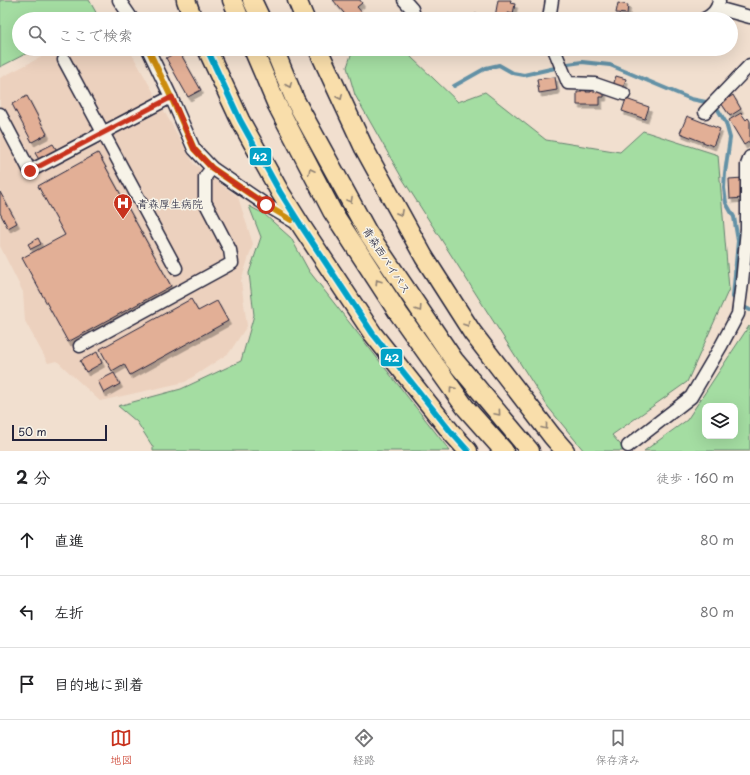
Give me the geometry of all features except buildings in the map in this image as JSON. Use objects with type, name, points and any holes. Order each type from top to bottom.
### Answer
[{"type":"highway","points":[[186,0],[190,12]]},
{"type":"highway","points":[[232,0],[237,12]]},
{"type":"highway","points":[[252,0],[258,12]]},
{"type":"highway","points":[[297,0],[302,12]]},
{"type":"highway","points":[[210,56],[240,120],[280,192],[302,227],[373,334],[451,432],[468,451]]},
{"type":"highway","name":"青森西バイパス","points":[[256,56],[277,105],[332,211],[399,314],[465,407],[504,451]]},
{"type":"highway","name":"青森西バイパス","points":[[277,56],[295,100],[368,233],[454,360],[530,451]]},
{"type":"highway","points":[[321,56],[364,148],[424,256],[472,332],[565,451]]},
{"type":"street","points":[[119,0],[127,12]]},
{"type":"street","points":[[404,0],[413,12]]},
{"type":"street","points":[[550,12],[552,0]]},
{"type":"street","points":[[718,4],[738,12]]},
{"type":"street","points":[[738,12],[750,17]]},
{"type":"street","points":[[152,56],[172,97],[194,149],[212,168],[266,205],[302,227]]},
{"type":"street","points":[[557,56],[568,83],[595,84],[624,94]]},
{"type":"street","points":[[64,60],[176,268]]},
{"type":"street","points":[[705,112],[750,64]]},
{"type":"street","points":[[0,114],[30,171],[172,97]]},
{"type":"street","points":[[628,446],[691,397],[738,314],[746,229],[747,165],[750,157]]},
{"type":"street","points":[[80,346],[232,263],[230,250],[205,202],[205,177],[212,168]]},
{"type":"shaded area","name":"青森厚生病院","points":[[43,56],[133,56],[194,164],[238,197],[253,244],[241,281],[247,326],[229,353],[185,382],[100,401],[57,361],[48,363],[25,321],[23,292],[0,246],[0,78]]},
{"type":"green space","points":[[0,0],[89,0],[96,12],[12,12],[12,56],[21,56],[0,67]]},
{"type":"green space","points":[[351,56],[410,56],[458,102],[485,92],[546,140],[620,152],[643,131],[718,155],[729,289],[687,382],[612,435],[626,451],[584,451],[548,407],[402,178],[355,95],[347,67]]},
{"type":"green space","points":[[249,206],[264,214],[291,238],[309,271],[450,451],[153,451],[153,447],[137,422],[118,406],[181,389],[241,361],[254,315],[249,273],[261,237]]},
{"type":"green space","points":[[749,326],[750,451],[644,451],[687,420]]},
{"type":"waterway","points":[[568,64],[582,62],[610,65],[691,99],[706,102]]},
{"type":"waterway","points":[[454,86],[486,68],[499,65],[513,73],[524,75],[555,68]]},
{"type":"waterway","points":[[717,108],[726,123],[730,138],[724,188],[726,203],[734,217],[738,241],[733,297],[735,299]]},
{"type":"waterway","points":[[746,308],[750,310]]},
{"type":"transit line","points":[[151,56],[194,149],[212,168],[266,205],[291,220]]},
{"type":"transit line","name":"42","points":[[210,56],[240,120],[280,192],[302,227],[373,334],[451,432],[468,451]]},
{"type":"place","name":"青森厚生病院","points":[[123,220]]},
{"type":"route","points":[[30,171],[172,97],[194,149],[212,168],[266,205]]}]
